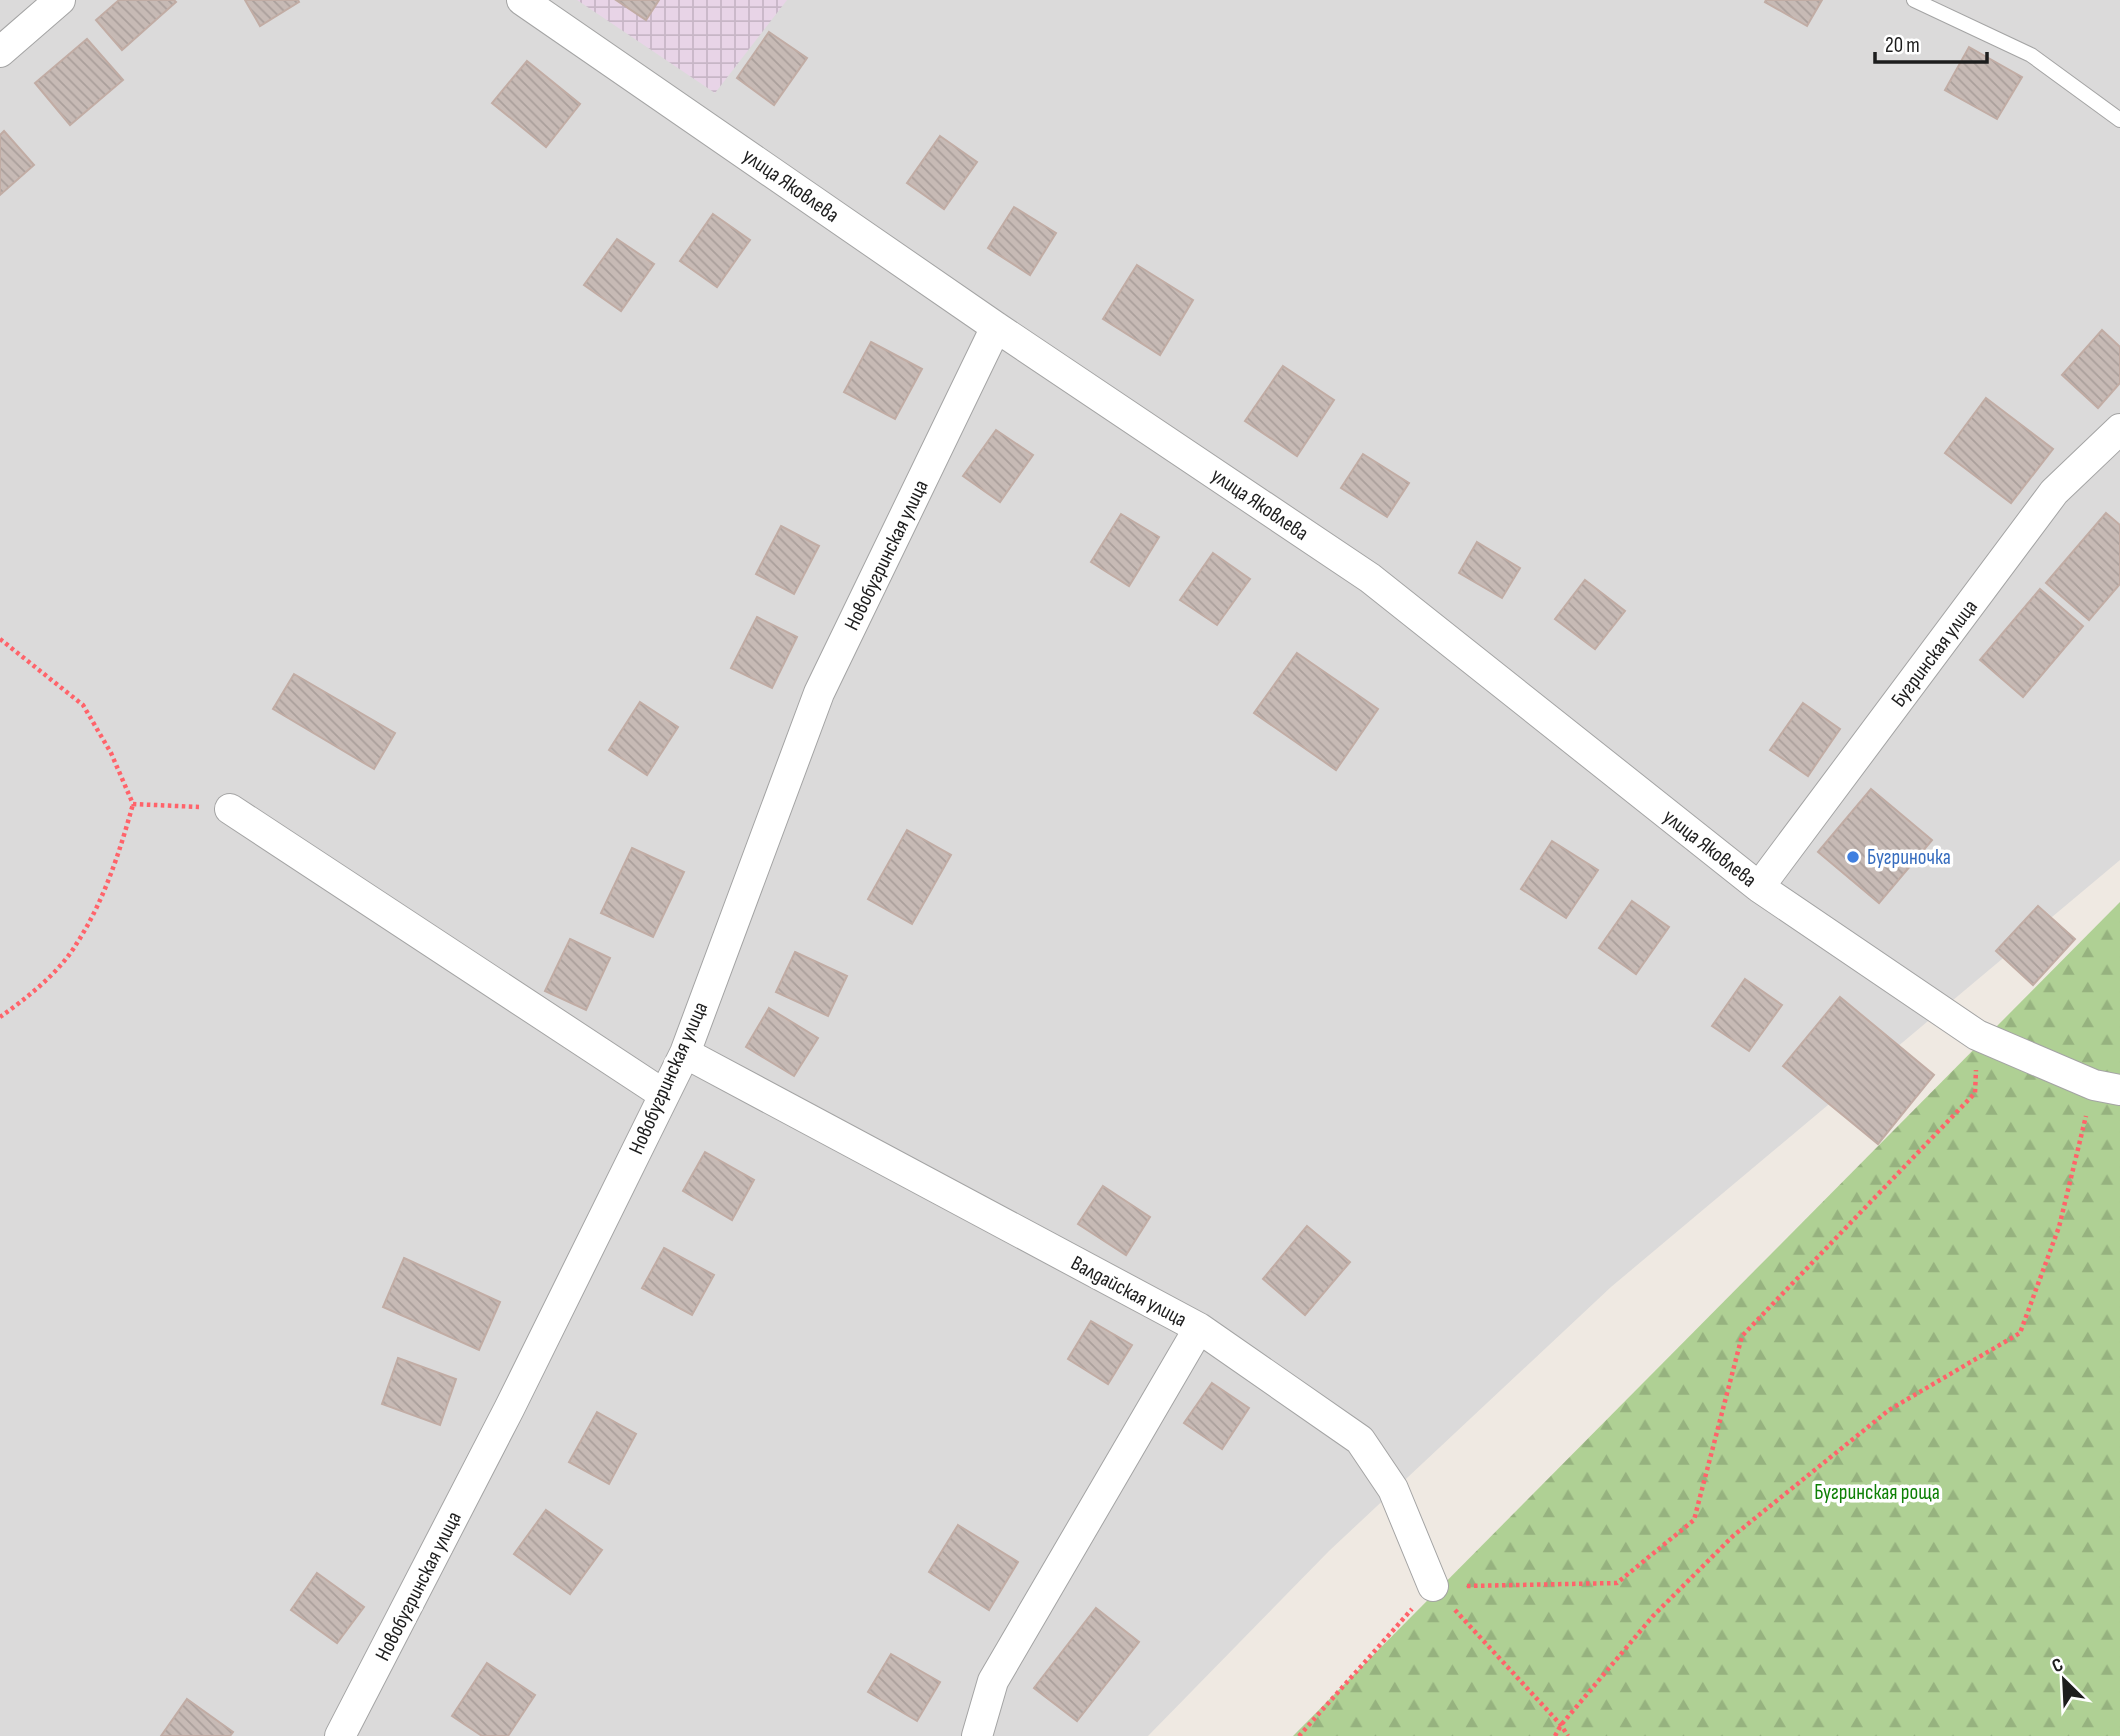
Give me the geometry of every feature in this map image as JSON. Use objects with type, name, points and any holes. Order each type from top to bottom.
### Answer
[{"type":"street","points":[[0,52],[60,0]]},
{"type":"street","name":"улица Яковлева","points":[[522,0],[996,327],[1370,578],[1759,887],[1977,1035],[2107,1087]]},
{"type":"street","name":"Новобугринская улица","points":[[340,1736],[509,1409],[685,1053],[819,693],[996,327]]},
{"type":"street","name":"Бугринская улица","points":[[1759,887],[2054,492],[2120,429]]},
{"type":"street","points":[[230,809],[663,1094]]},
{"type":"street","name":"Валдайская улица","points":[[685,1053],[1199,1328],[993,1681],[977,1736]]},
{"type":"street","points":[[1199,1328],[1360,1440],[1393,1489],[1433,1586]]},
{"type":"lane","points":[[1914,0],[2031,55],[2120,120]]},
{"type":"path","points":[[0,639],[83,705],[111,753],[133,804],[116,863],[77,944],[33,994],[0,1017]]},
{"type":"path","points":[[133,804],[230,809]]},
{"type":"path","points":[[1299,1736],[1433,1586],[1617,1583],[1695,1520],[1742,1336],[1975,1093],[1977,1035]]},
{"type":"path","points":[[1555,1736],[1561,1725],[1653,1616],[1733,1536],[1889,1410],[2020,1333],[2107,1087]]},
{"type":"path","points":[[1433,1586],[1569,1736]]},
{"type":"shaded area","points":[[0,0],[2120,0],[2120,860],[1611,1287],[1329,1551],[1148,1736],[0,1736]]},
{"type":"shaded area","points":[[577,0],[787,0],[715,93]]},
{"type":"green space","name":"Бугринская роща","points":[[2120,902],[2120,1736],[1293,1736]]},
{"type":"building","points":[[119,0],[176,2],[122,50],[96,20]]},
{"type":"building","points":[[245,0],[298,0],[299,2],[260,26]]},
{"type":"building","points":[[616,0],[659,0],[646,20]]},
{"type":"building","points":[[1822,0],[1807,26],[1765,2]]},
{"type":"building","points":[[769,32],[807,58],[774,105],[737,78]]},
{"type":"building","points":[[87,39],[123,80],[70,125],[35,83]]},
{"type":"building","points":[[1969,47],[2022,77],[1997,119],[1945,90]]},
{"type":"building","points":[[527,61],[580,104],[546,147],[492,103]]},
{"type":"building","points":[[4,131],[34,165],[0,195],[0,135]]},
{"type":"building","points":[[940,136],[977,162],[944,209],[907,183]]},
{"type":"building","points":[[1014,207],[1056,233],[1030,275],[988,248]]},
{"type":"building","points":[[713,214],[750,240],[717,287],[680,261]]},
{"type":"building","points":[[617,239],[654,264],[621,311],[584,285]]},
{"type":"building","points":[[1137,265],[1193,300],[1160,355],[1103,319]]},
{"type":"building","points":[[2102,330],[2120,347],[2120,383],[2098,408],[2062,375]]},
{"type":"building","points":[[871,342],[922,369],[895,419],[844,392]]},
{"type":"building","points":[[1283,366],[1334,400],[1297,456],[1245,421]]},
{"type":"building","points":[[1986,398],[2053,449],[2011,503],[1945,453]]},
{"type":"building","points":[[996,430],[1033,455],[1000,502],[963,476]]},
{"type":"building","points":[[1363,454],[1409,483],[1387,517],[1341,488]]},
{"type":"building","points":[[2106,513],[2120,525],[2120,584],[2089,620],[2046,583]]},
{"type":"building","points":[[1121,514],[1159,537],[1129,586],[1091,562]]},
{"type":"building","points":[[781,526],[819,546],[794,594],[756,574]]},
{"type":"building","points":[[1477,542],[1520,568],[1502,598],[1459,573]]},
{"type":"building","points":[[1213,553],[1250,579],[1217,625],[1180,600]]},
{"type":"building","points":[[1585,580],[1625,611],[1595,649],[1555,619]]},
{"type":"building","points":[[2040,589],[2083,626],[2023,697],[1980,660]]},
{"type":"building","points":[[757,617],[797,637],[772,688],[731,668]]},
{"type":"building","points":[[1297,653],[1378,709],[1336,770],[1254,713]]},
{"type":"building","points":[[294,674],[395,733],[374,769],[273,709]]},
{"type":"building","points":[[640,702],[678,727],[647,775],[609,750]]},
{"type":"building","points":[[1803,703],[1840,729],[1808,776],[1770,750]]},
{"type":"building","points":[[1871,789],[1932,840],[1879,903],[1818,852]]},
{"type":"building","points":[[907,830],[951,855],[912,924],[868,899]]},
{"type":"building","points":[[1552,841],[1598,870],[1566,918],[1521,889]]},
{"type":"building","points":[[632,848],[684,872],[653,937],[601,913]]},
{"type":"building","points":[[1632,901],[1669,927],[1636,974],[1599,948]]},
{"type":"building","points":[[2038,906],[2075,939],[2033,985],[1996,951]]},
{"type":"building","points":[[570,939],[610,958],[586,1010],[545,991]]},
{"type":"building","points":[[795,952],[847,976],[828,1016],[776,992]]},
{"type":"building","points":[[1745,979],[1782,1005],[1749,1051],[1712,1026]]},
{"type":"building","points":[[1840,997],[1934,1075],[1878,1144],[1783,1066]]},
{"type":"building","points":[[769,1008],[818,1038],[794,1076],[746,1047]]},
{"type":"building","points":[[705,1152],[754,1180],[732,1220],[683,1191]]},
{"type":"building","points":[[1103,1186],[1150,1217],[1126,1255],[1078,1224]]},
{"type":"building","points":[[1307,1226],[1350,1262],[1305,1315],[1263,1279]]},
{"type":"building","points":[[664,1248],[714,1275],[692,1315],[642,1288]]},
{"type":"building","points":[[404,1258],[500,1302],[479,1350],[383,1307]]},
{"type":"building","points":[[1091,1321],[1132,1345],[1108,1384],[1068,1359]]},
{"type":"building","points":[[398,1358],[456,1379],[440,1425],[382,1404]]},
{"type":"building","points":[[1212,1383],[1249,1408],[1222,1449],[1184,1423]]},
{"type":"building","points":[[597,1412],[636,1434],[609,1484],[569,1462]]},
{"type":"building","points":[[546,1510],[602,1550],[570,1594],[514,1554]]},
{"type":"building","points":[[958,1525],[1018,1562],[989,1610],[929,1572]]},
{"type":"building","points":[[317,1573],[364,1607],[337,1643],[291,1610]]},
{"type":"building","points":[[1096,1608],[1139,1642],[1077,1721],[1034,1688]]},
{"type":"building","points":[[891,1654],[940,1682],[917,1721],[868,1692]]},
{"type":"building","points":[[487,1663],[535,1695],[508,1736],[482,1736],[452,1716]]},
{"type":"building","points":[[187,1699],[233,1732],[230,1736],[161,1736]]},
{"type":"place","name":"Бугриночка","points":[[1853,857]]}]
